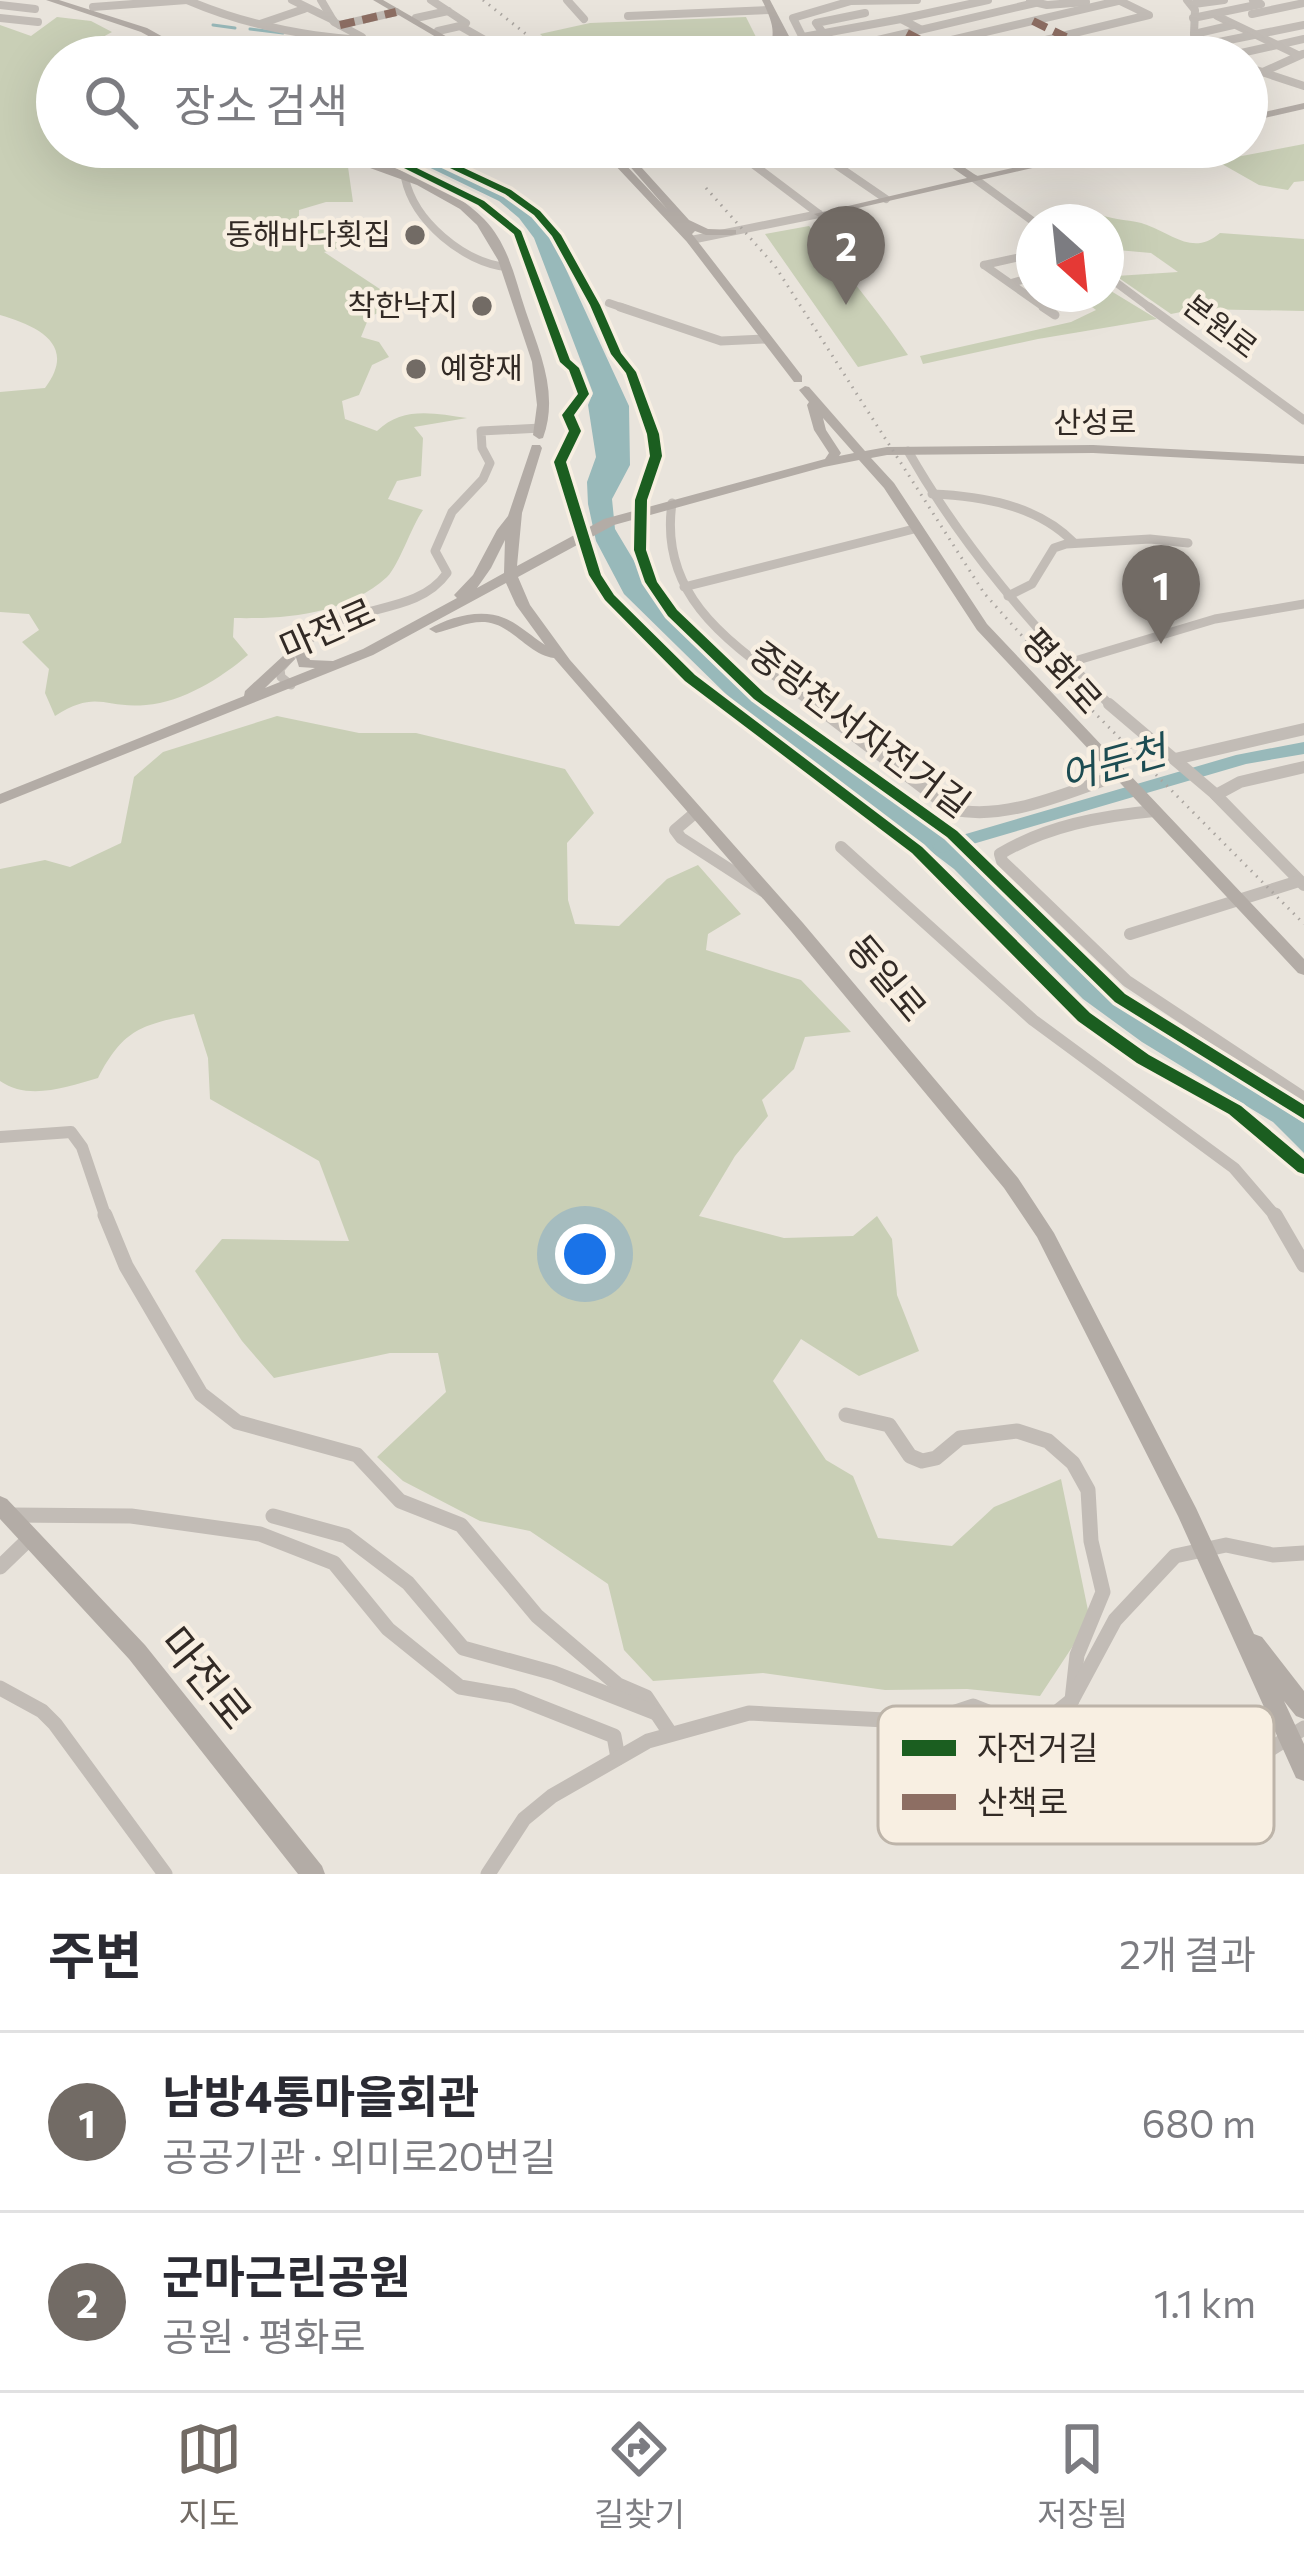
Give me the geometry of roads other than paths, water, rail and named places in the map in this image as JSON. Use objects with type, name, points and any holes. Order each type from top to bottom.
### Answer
[{"type":"street","points":[[50,0],[155,36]]},
{"type":"street","points":[[69,0],[169,36]]},
{"type":"street","points":[[94,7],[187,0],[258,25],[339,36]]},
{"type":"street","points":[[292,0],[361,36]]},
{"type":"street","points":[[321,0],[336,23]]},
{"type":"street","points":[[382,0],[439,36]]},
{"type":"street","points":[[382,0],[446,36]]},
{"type":"street","points":[[431,0],[466,23],[438,31]]},
{"type":"street","points":[[567,0],[584,20]]},
{"type":"street","points":[[633,0],[632,16],[715,13],[768,5],[783,36]]},
{"type":"street","points":[[710,0],[715,13]]},
{"type":"street","points":[[803,36],[794,18],[861,1],[917,0]]},
{"type":"street","points":[[938,0],[998,30]]},
{"type":"street","points":[[865,13],[816,23],[825,36],[988,0]]},
{"type":"street","points":[[972,36],[1121,0],[1149,15],[1070,36]]},
{"type":"street","points":[[1197,36],[1190,2],[1224,0]]},
{"type":"street","points":[[1193,18],[1262,4],[1253,0]]},
{"type":"street","points":[[1278,0],[1304,13]]},
{"type":"street","points":[[894,36],[1032,2],[1095,6],[1124,22]]},
{"type":"street","points":[[1194,34],[1304,3]]},
{"type":"street","points":[[258,25],[304,9]]},
{"type":"street","points":[[825,9],[860,28]]},
{"type":"street","points":[[416,18],[448,11]]},
{"type":"street","points":[[0,12],[32,12]]},
{"type":"street","points":[[0,12],[38,22]]},
{"type":"street","points":[[336,23],[396,12]]},
{"type":"street","points":[[1068,13],[1102,28]]},
{"type":"street","points":[[1217,16],[1277,30]]},
{"type":"street","points":[[902,19],[921,30]]},
{"type":"street","points":[[1240,19],[1260,36]]},
{"type":"street","points":[[1033,21],[1064,36]]},
{"type":"street","points":[[1247,36],[1304,25]]},
{"type":"street","points":[[460,26],[478,36]]},
{"type":"street","points":[[778,26],[778,36]]},
{"type":"street","points":[[907,33],[914,36]]},
{"type":"street","points":[[1268,46],[1304,38]]},
{"type":"street","points":[[1268,40],[1301,54]]},
{"type":"street","points":[[1268,70],[1301,54]]},
{"type":"street","points":[[1268,74],[1304,86]]},
{"type":"street","points":[[1268,114],[1304,106]]},
{"type":"street","points":[[378,168],[444,194],[482,223],[506,267],[543,374],[546,394],[538,437],[515,513],[511,578]]},
{"type":"street","name":"평화로","points":[[630,168],[688,232],[766,339],[918,528],[969,612],[1303,968]]},
{"type":"street","points":[[758,168],[819,214]]},
{"type":"street","points":[[841,168],[886,199]]},
{"type":"street","points":[[958,168],[1016,209]]},
{"type":"street","points":[[688,232],[732,232],[1024,168]]},
{"type":"street","points":[[405,178],[405,188],[424,217],[512,287]]},
{"type":"street","points":[[712,266],[714,244],[732,232]]},
{"type":"street","points":[[1016,259],[984,265],[1055,315]]},
{"type":"street","points":[[487,268],[506,267]]},
{"type":"street","points":[[1011,283],[1016,282]]},
{"type":"street","name":"본원로","points":[[1124,288],[1304,419]]},
{"type":"street","points":[[609,303],[721,341],[766,339]]},
{"type":"street","points":[[805,389],[820,430],[835,453],[829,462]]},
{"type":"street","points":[[235,706],[330,625],[427,593],[443,583],[447,573],[435,551],[439,536],[490,463],[482,448],[481,431],[538,437]]},
{"type":"street","name":"산성로","points":[[862,455],[1174,450],[1304,460]]},
{"type":"street","points":[[908,451],[932,494],[1008,596],[1068,663],[1109,706],[1215,794],[1302,883],[1130,934]]},
{"type":"street","name":"마전로","points":[[0,799],[385,644],[609,522],[862,455]]},
{"type":"street","points":[[932,494],[983,497],[1062,528],[1073,542]]},
{"type":"street","points":[[666,504],[670,550],[684,587],[724,635],[965,816],[1121,777]]},
{"type":"street","points":[[385,644],[484,577],[497,539],[515,513]]},
{"type":"street","points":[[684,587],[918,528]]},
{"type":"street","points":[[1008,596],[1032,584],[1054,548],[1073,542],[1150,539],[1188,543]]},
{"type":"street","name":"동일로","points":[[511,578],[538,629],[565,663],[1012,1183],[1045,1233],[1234,1617]]},
{"type":"street","points":[[1068,663],[1186,628],[1279,605],[1304,604]]},
{"type":"street","points":[[294,653],[314,667],[463,619],[492,617],[510,622],[538,648],[565,663]]},
{"type":"street","points":[[291,685],[280,677],[294,653]]},
{"type":"street","points":[[1178,761],[1304,729]]},
{"type":"street","points":[[1215,794],[1240,782],[1304,767]]},
{"type":"street","points":[[1151,808],[1018,844],[1000,854],[1002,861],[1127,981],[1304,1098]]},
{"type":"street","points":[[842,848],[1034,1021],[1234,1168],[1271,1208],[1304,1265]]},
{"type":"street","points":[[0,1137],[71,1132],[82,1147],[84,1164],[126,1266],[201,1394],[237,1421],[357,1455],[400,1501],[460,1525],[536,1616],[618,1685],[646,1697],[670,1733]]},
{"type":"street","points":[[846,1415],[889,1425],[910,1456],[922,1462],[960,1438],[1017,1432],[1048,1441],[1073,1462],[1088,1490],[1091,1541],[1103,1592],[1077,1655],[1072,1700]]},
{"type":"street","points":[[5,1510],[130,1516],[260,1534],[334,1563],[388,1629],[460,1687],[513,1696],[584,1722],[614,1736],[618,1758]]},
{"type":"street","name":"마전로","points":[[5,1510],[137,1652],[313,1874]]},
{"type":"street","points":[[273,1516],[346,1536],[408,1583],[463,1648],[554,1673],[657,1713]]},
{"type":"street","points":[[0,1567],[30,1538]]},
{"type":"street","points":[[1064,1706],[1115,1620],[1175,1556],[1226,1545],[1273,1555],[1304,1553]]},
{"type":"street","points":[[1234,1617],[1304,1709]]},
{"type":"street","points":[[1234,1617],[1296,1731],[1304,1770]]},
{"type":"street","points":[[0,1688],[42,1711],[55,1724],[165,1874]]},
{"type":"street","points":[[488,1874],[524,1819],[552,1796],[670,1733],[749,1713],[878,1720]]},
{"type":"water","points":[[431,168],[461,168],[473,174],[515,200],[547,228],[629,406],[630,465],[612,499],[615,529],[661,606],[726,674],[978,862],[1069,962],[1116,1001],[1304,1123],[1304,1153],[1273,1122],[1142,1042],[1083,999],[954,869],[732,700],[624,594],[596,541],[588,504],[587,482],[596,457],[588,405],[593,393],[534,238],[499,201]]},
{"type":"waterway","points":[[213,25],[235,28]]},
{"type":"waterway","points":[[250,29],[283,33]]},
{"type":"waterway","name":"어둔천","points":[[942,847],[1243,759],[1304,748]]},
{"type":"railway","points":[[483,0],[528,36]]},
{"type":"railway","points":[[706,188],[775,266],[984,593],[1055,673],[1304,924]]},
{"type":"place","name":"동해바다횟집","points":[[415,235]]},
{"type":"place","name":"군마근린공원","points":[[846,305]]},
{"type":"place","name":"착한낙지","points":[[482,306]]},
{"type":"place","name":"예향재","points":[[416,369]]},
{"type":"place","name":"남방4통마을회관","points":[[1161,644]]}]
